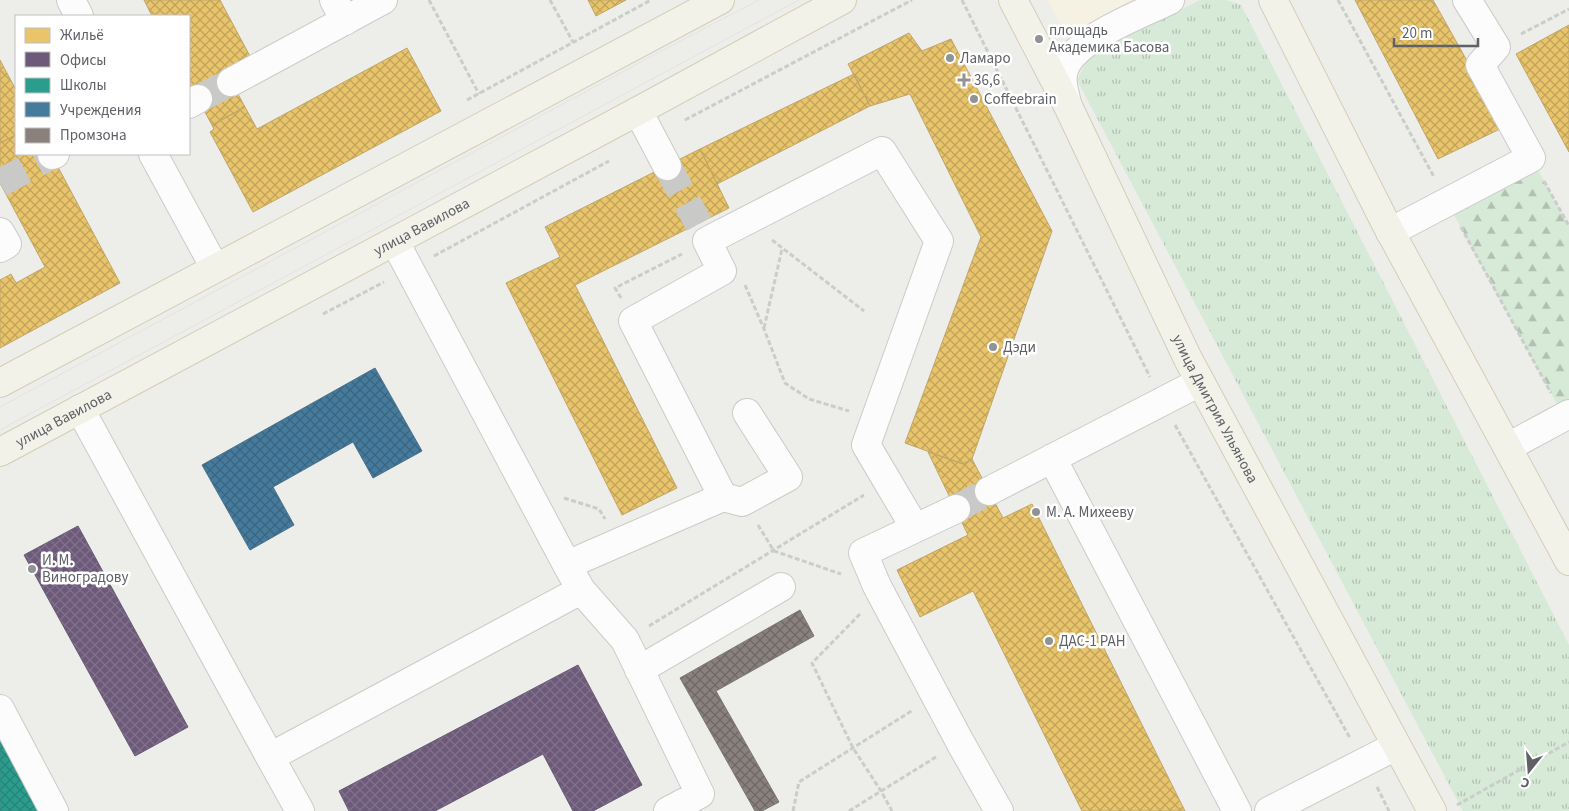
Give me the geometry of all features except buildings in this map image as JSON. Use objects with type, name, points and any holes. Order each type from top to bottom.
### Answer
[{"type":"main road","points":[[0,383],[720,0]]},
{"type":"main road","name":"улица Вавилова","points":[[0,452],[395,242],[842,0]]},
{"type":"main road","name":"улица Дмитрия Ульянова","points":[[1013,0],[1067,104],[1200,382],[1396,746],[1443,809]]},
{"type":"main road","points":[[1273,0],[1390,232],[1569,560]]},
{"type":"street","points":[[71,0],[78,15]]},
{"type":"street","points":[[231,82],[339,10],[383,0]]},
{"type":"street","points":[[1067,104],[1062,82],[1063,71],[1067,62],[1077,50],[1098,35],[1170,0]]},
{"type":"street","points":[[1390,232],[1531,158],[1480,66],[1496,47],[1467,0]]},
{"type":"street","points":[[638,111],[668,166]]},
{"type":"street","points":[[732,499],[633,321],[722,271],[703,232],[748,220],[882,151],[939,241],[866,445],[915,528]]},
{"type":"street","points":[[155,155],[215,268]]},
{"type":"street","points":[[0,232],[7,244],[0,248]]},
{"type":"street","points":[[395,242],[581,590],[625,640],[700,794],[668,811]]},
{"type":"street","points":[[988,491],[1200,382]]},
{"type":"street","points":[[80,409],[300,811]]},
{"type":"street","points":[[567,565],[618,543],[788,477],[747,413]]},
{"type":"street","points":[[1508,447],[1569,414]]},
{"type":"street","points":[[1052,458],[1237,811]]},
{"type":"street","points":[[956,509],[864,553],[879,589],[935,696],[999,811]]},
{"type":"street","points":[[639,670],[781,587]]},
{"type":"street","points":[[270,757],[581,590]]},
{"type":"street","points":[[0,709],[54,811]]},
{"type":"street","points":[[1270,811],[1396,746]]},
{"type":"path","points":[[429,0],[479,94]]},
{"type":"path","points":[[550,0],[573,42]]},
{"type":"path","points":[[1496,47],[1569,9]]},
{"type":"path","points":[[1531,158],[1569,226]]},
{"type":"path","points":[[748,220],[782,249],[864,311]]},
{"type":"path","points":[[633,321],[615,288],[703,232]]},
{"type":"path","points":[[764,329],[782,249]]},
{"type":"path","points":[[722,271],[745,284],[784,384],[809,399],[876,419]]},
{"type":"path","points":[[625,640],[887,481]]},
{"type":"path","points":[[525,486],[599,509],[618,543]]},
{"type":"path","points":[[732,499],[774,550],[879,589],[812,663],[853,748],[892,811]]},
{"type":"path","points":[[793,811],[799,782],[935,696]]},
{"type":"path","points":[[849,811],[960,742]]},
{"type":"path","points":[[1443,809],[1569,742]]},
{"type":"shaded area","points":[[1047,0],[1131,0],[1067,35]]},
{"type":"green space","points":[[1200,0],[1226,0],[1241,5],[1569,645],[1569,811],[1463,811],[1077,80],[1090,55]]},
{"type":"green space","points":[[1531,158],[1569,226],[1569,426],[1447,202]]},
{"type":"tunnel","points":[[198,99],[231,82]]},
{"type":"tunnel","points":[[0,183],[52,155]]},
{"type":"tunnel","points":[[667,166],[699,224]]},
{"type":"tunnel","points":[[956,509],[989,491]]},
{"type":"tram line","points":[[0,407],[759,0]]},
{"type":"tram line","points":[[0,430],[799,0]]},
{"type":"place","name":"площадь Академика Басова","points":[[1039,39]]},
{"type":"place","name":"Ламаро","points":[[950,58]]},
{"type":"place","name":"36,6","points":[[964,80]]},
{"type":"place","name":"Coffeebrain","points":[[974,99]]},
{"type":"place","name":"Дэди","points":[[993,347]]},
{"type":"place","name":"М. А. Михееву","points":[[1036,512]]},
{"type":"place","name":"И. М. Виноградову","points":[[32,569]]},
{"type":"place","name":"ДАС-1 РАН","points":[[1049,641]]}]
